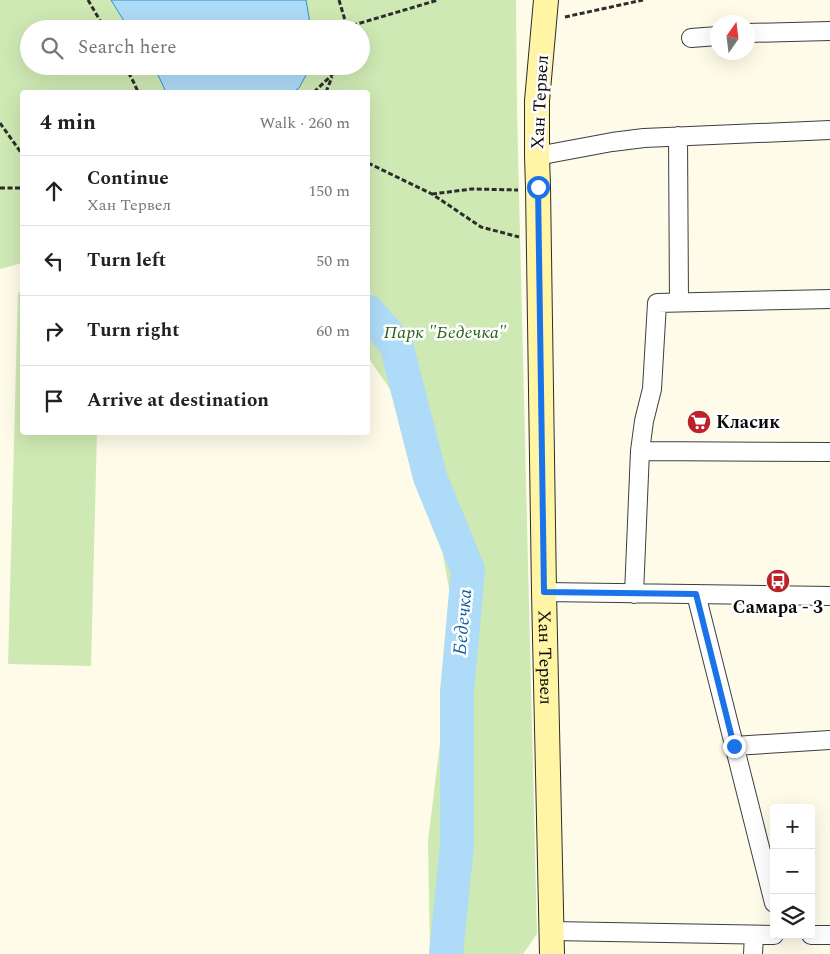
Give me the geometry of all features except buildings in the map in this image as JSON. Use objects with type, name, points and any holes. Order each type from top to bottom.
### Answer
[{"type":"street","name":"Хан Тервел","points":[[545,11],[538,101],[537,156],[552,943]]},
{"type":"street","points":[[755,32],[830,31]]},
{"type":"street","points":[[690,38],[710,37]]},
{"type":"street","points":[[537,156],[644,138],[830,130]]},
{"type":"street","points":[[678,136],[679,302]]},
{"type":"street","points":[[634,594],[640,451],[644,421],[652,389],[657,303],[830,298]]},
{"type":"street","points":[[640,451],[830,452]]},
{"type":"street","points":[[544,592],[830,596]]},
{"type":"street","points":[[696,594],[772,894]]},
{"type":"street","points":[[734,746],[830,740]]},
{"type":"street","points":[[753,954],[754,935]]},
{"type":"street","points":[[552,943],[770,935]]},
{"type":"street","points":[[815,935],[830,935]]},
{"type":"path","points":[[88,0],[100,20]]},
{"type":"path","points":[[339,0],[345,20]]},
{"type":"path","points":[[370,21],[438,0]]},
{"type":"path","points":[[545,11],[643,0]]},
{"type":"path","points":[[130,75],[137,90]]},
{"type":"path","points":[[316,90],[332,75]]},
{"type":"path","points":[[327,90],[332,75]]},
{"type":"path","points":[[0,123],[20,151]]},
{"type":"path","points":[[370,164],[432,194],[481,227],[538,242]]},
{"type":"path","points":[[432,194],[472,189],[520,190],[538,187]]},
{"type":"path","points":[[0,188],[20,188]]},
{"type":"green space","name":"Парк \"Бедечка\"","points":[[0,0],[516,0],[537,934],[523,954],[430,954],[428,841],[445,702],[451,600],[440,538],[398,401],[370,360],[370,90],[20,90],[20,264],[0,269]]},
{"type":"green space","points":[[20,292],[20,435],[97,435],[91,666],[8,664],[18,293]]},
{"type":"water","points":[[111,0],[306,0],[309,20],[123,20]]},
{"type":"water","points":[[158,75],[306,75],[296,90],[165,90]]},
{"type":"waterway","name":"Бедечка","points":[[370,314],[396,344],[430,477],[468,570],[457,692],[457,845],[446,954]]},
{"type":"place","name":"Класик","points":[[699,422]]},
{"type":"place","name":"Самара - 3","points":[[778,581]]},
{"type":"route","points":[[538,187],[544,592],[696,594],[734,746]]}]
